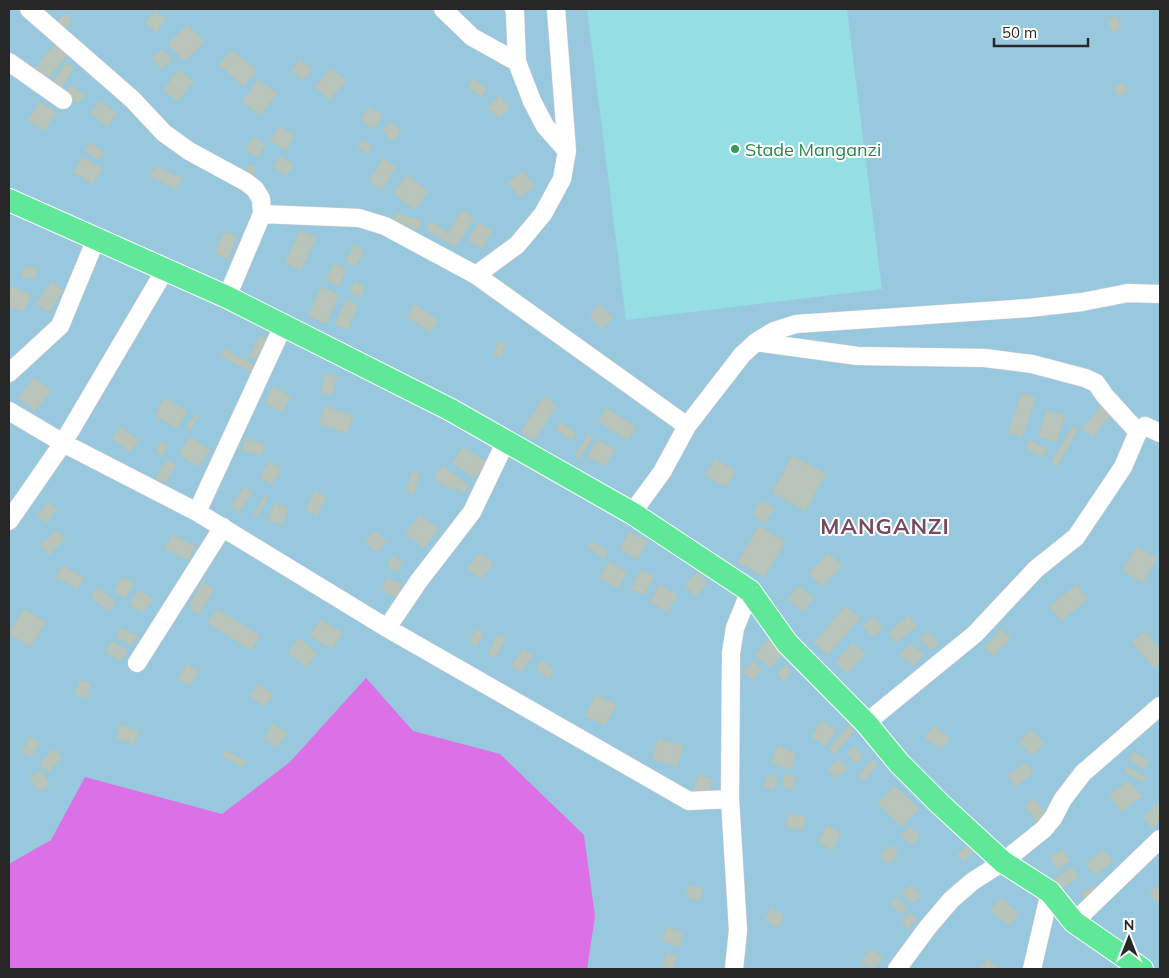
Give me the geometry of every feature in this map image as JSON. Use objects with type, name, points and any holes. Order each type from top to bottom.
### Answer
[{"type":"main road","points":[[9,200],[284,324],[451,410],[632,513],[750,591],[787,643],[866,722],[899,763],[1003,862],[1050,892],[1074,922],[1142,969]]},
{"type":"street","points":[[30,9],[132,99],[164,132],[189,151],[246,182],[255,189],[261,199],[262,214],[227,297]]},
{"type":"street","points":[[443,9],[472,37],[517,62]]},
{"type":"street","points":[[514,9],[517,62],[532,101],[545,126],[567,151]]},
{"type":"street","points":[[476,275],[517,245],[543,214],[562,179],[567,151],[556,9]]},
{"type":"street","points":[[9,62],[62,100]]},
{"type":"street","points":[[262,214],[359,218],[385,226],[476,275],[687,426]]},
{"type":"street","points":[[9,373],[60,326],[96,239]]},
{"type":"street","points":[[9,521],[63,443],[165,270]]},
{"type":"street","points":[[632,513],[662,472],[687,426],[742,355],[756,342],[774,331],[796,324],[1029,308],[1082,302],[1128,293],[1160,294]]},
{"type":"street","points":[[197,512],[284,324]]},
{"type":"street","points":[[756,342],[858,356],[984,358],[1032,364],[1085,378],[1096,383],[1105,396],[1138,432]]},
{"type":"street","points":[[9,411],[63,443],[197,512],[387,628],[689,801],[730,799]]},
{"type":"street","points":[[866,722],[976,634],[1036,569],[1076,537],[1123,467],[1138,432],[1145,426],[1160,433]]},
{"type":"street","points":[[387,628],[418,582],[472,512],[506,441]]},
{"type":"street","points":[[137,663],[222,527]]},
{"type":"street","points":[[734,969],[738,930],[730,799],[731,653],[735,628],[750,591]]},
{"type":"street","points":[[897,969],[951,900],[973,881],[1003,862],[1044,829],[1053,818],[1063,799],[1083,773],[1160,706]]},
{"type":"street","points":[[1074,922],[1160,839]]},
{"type":"street","points":[[1032,969],[1050,892]]},
{"type":"shaded area","points":[[9,9],[1160,9],[1160,969],[9,969]]},
{"type":"shaded area","name":"Stade Manganzi","points":[[587,9],[847,9],[882,289],[626,320]]},
{"type":"shaded area","points":[[366,678],[413,731],[500,754],[584,835],[595,916],[587,969],[9,969],[9,864],[51,840],[85,777],[222,814],[290,762]]},
{"type":"building","points":[[155,11],[166,19],[156,32],[145,23]]},
{"type":"building","points":[[67,14],[72,22],[64,28],[58,20]]},
{"type":"building","points":[[1116,16],[1122,27],[1113,32],[1107,20]]},
{"type":"building","points":[[187,25],[204,42],[184,61],[168,44]]},
{"type":"building","points":[[55,44],[68,55],[48,78],[35,68]]},
{"type":"building","points":[[162,49],[172,59],[162,69],[152,58]]},
{"type":"building","points":[[232,50],[257,71],[244,86],[219,65]]},
{"type":"building","points":[[300,60],[312,70],[303,80],[291,70]]},
{"type":"building","points":[[66,63],[74,68],[61,88],[53,82]]},
{"type":"building","points":[[331,68],[346,81],[329,100],[315,87]]},
{"type":"building","points":[[178,70],[193,81],[178,101],[163,90]]},
{"type":"building","points":[[474,79],[487,89],[481,97],[468,86]]},
{"type":"building","points":[[258,80],[277,93],[261,115],[242,102]]},
{"type":"building","points":[[1124,83],[1128,91],[1118,96],[1114,87]]},
{"type":"building","points":[[71,85],[85,95],[78,104],[65,94]]},
{"type":"building","points":[[499,96],[510,107],[500,118],[488,108]]},
{"type":"building","points":[[99,101],[117,113],[108,126],[90,114]]},
{"type":"building","points":[[40,102],[56,113],[44,131],[28,120]]},
{"type":"building","points":[[369,107],[382,115],[374,129],[361,120]]},
{"type":"building","points":[[391,122],[401,131],[393,141],[382,131]]},
{"type":"building","points":[[279,127],[294,135],[286,150],[271,141]]},
{"type":"building","points":[[253,137],[265,144],[258,157],[246,150]]},
{"type":"building","points":[[362,140],[372,146],[368,154],[357,148]]},
{"type":"building","points":[[90,143],[104,152],[98,160],[85,151]]},
{"type":"building","points":[[281,156],[294,165],[286,176],[273,166]]},
{"type":"building","points":[[82,157],[102,168],[93,184],[73,172]]},
{"type":"building","points":[[383,159],[396,167],[382,189],[369,181]]},
{"type":"building","points":[[249,164],[256,167],[253,175],[246,172]]},
{"type":"building","points":[[156,166],[181,178],[176,189],[150,176]]},
{"type":"building","points":[[523,171],[535,186],[520,198],[508,182]]},
{"type":"building","points":[[407,175],[428,192],[415,210],[393,193]]},
{"type":"building","points":[[462,210],[474,218],[455,247],[426,229],[431,222],[448,233]]},
{"type":"building","points":[[396,213],[421,221],[419,229],[393,221]]},
{"type":"building","points":[[478,223],[492,230],[483,248],[468,241]]},
{"type":"building","points":[[300,231],[316,238],[301,270],[285,263]]},
{"type":"building","points":[[224,232],[237,237],[228,259],[215,253]]},
{"type":"building","points":[[354,245],[364,250],[356,266],[346,262]]},
{"type":"building","points":[[334,264],[346,269],[339,286],[326,280]]},
{"type":"building","points":[[23,267],[37,268],[35,279],[22,277]]},
{"type":"building","points":[[51,282],[64,290],[49,312],[36,304]]},
{"type":"building","points":[[354,282],[365,287],[361,297],[350,293]]},
{"type":"building","points":[[10,286],[31,295],[24,312],[9,306]]},
{"type":"building","points":[[321,287],[339,295],[326,324],[308,316]]},
{"type":"building","points":[[346,299],[358,305],[347,330],[335,324]]},
{"type":"building","points":[[415,304],[438,321],[430,332],[407,316]]},
{"type":"building","points":[[600,305],[613,318],[601,329],[589,315]]},
{"type":"building","points":[[260,336],[268,340],[258,360],[249,356]]},
{"type":"building","points":[[498,342],[506,344],[502,357],[494,355]]},
{"type":"building","points":[[225,349],[256,366],[253,373],[221,356]]},
{"type":"building","points":[[325,374],[337,377],[332,395],[321,393]]},
{"type":"building","points":[[34,378],[51,391],[35,411],[18,398]]},
{"type":"building","points":[[273,387],[291,396],[282,412],[265,402]]},
{"type":"building","points":[[1022,393],[1036,398],[1022,437],[1008,432]]},
{"type":"building","points":[[544,397],[557,405],[534,440],[521,432]]},
{"type":"building","points":[[165,398],[187,411],[177,428],[155,416]]},
{"type":"building","points":[[1102,405],[1112,413],[1093,437],[1082,429]]},
{"type":"building","points":[[325,406],[353,416],[347,433],[319,424]]},
{"type":"building","points":[[606,408],[636,427],[628,440],[598,421]]},
{"type":"building","points":[[1047,410],[1065,416],[1056,442],[1038,436]]},
{"type":"building","points":[[195,415],[199,417],[190,430],[186,427]]},
{"type":"building","points":[[561,422],[576,433],[571,440],[556,429]]},
{"type":"building","points":[[121,427],[139,441],[130,452],[112,438]]},
{"type":"building","points":[[1072,427],[1078,430],[1057,466],[1051,463]]},
{"type":"building","points":[[589,434],[593,437],[579,459],[575,456]]},
{"type":"building","points":[[190,437],[210,450],[198,467],[179,454]]},
{"type":"building","points":[[245,438],[265,445],[261,456],[242,450]]},
{"type":"building","points":[[597,440],[615,449],[606,466],[588,457]]},
{"type":"building","points":[[1030,440],[1047,449],[1042,457],[1026,448]]},
{"type":"building","points":[[161,442],[168,445],[163,456],[156,452]]},
{"type":"building","points":[[463,447],[486,462],[475,478],[452,463]]},
{"type":"building","points":[[793,456],[826,474],[805,511],[772,492]]},
{"type":"building","points":[[715,459],[736,471],[726,487],[705,475]]},
{"type":"building","points":[[167,460],[176,465],[165,483],[156,478]]},
{"type":"building","points":[[270,462],[281,470],[271,485],[260,477]]},
{"type":"building","points":[[443,466],[460,479],[451,490],[434,478]]},
{"type":"building","points":[[412,472],[420,474],[414,494],[406,491]]},
{"type":"building","points":[[460,479],[469,485],[463,493],[454,487]]},
{"type":"building","points":[[245,487],[253,492],[239,512],[231,506]]},
{"type":"building","points":[[315,491],[326,497],[317,516],[306,510]]},
{"type":"building","points":[[265,496],[268,498],[256,517],[253,515]]},
{"type":"building","points":[[761,501],[774,508],[765,523],[753,515]]},
{"type":"building","points":[[47,502],[57,509],[47,523],[37,516]]},
{"type":"building","points":[[274,503],[288,508],[282,525],[268,520]]},
{"type":"building","points":[[420,515],[438,529],[424,548],[405,534]]},
{"type":"building","points":[[759,526],[785,542],[764,577],[738,562]]},
{"type":"building","points":[[56,530],[65,539],[49,555],[40,545]]},
{"type":"building","points":[[375,531],[387,541],[377,552],[365,542]]},
{"type":"building","points":[[629,532],[647,541],[638,559],[620,550]]},
{"type":"building","points":[[172,535],[195,546],[188,560],[165,549]]},
{"type":"building","points":[[591,541],[608,551],[604,558],[587,548]]},
{"type":"building","points":[[1136,547],[1157,558],[1143,583],[1123,571]]},
{"type":"building","points":[[479,553],[493,564],[481,579],[467,568]]},
{"type":"building","points":[[828,553],[842,565],[823,586],[809,574]]},
{"type":"building","points":[[393,556],[403,562],[396,572],[387,566]]},
{"type":"building","points":[[609,562],[627,572],[618,588],[600,578]]},
{"type":"building","points":[[63,566],[84,578],[77,589],[56,577]]},
{"type":"building","points":[[641,570],[654,576],[644,595],[631,589]]},
{"type":"building","points":[[697,572],[708,582],[696,596],[685,586]]},
{"type":"building","points":[[122,577],[134,583],[125,598],[114,592]]},
{"type":"building","points":[[387,578],[402,584],[397,597],[382,591]]},
{"type":"building","points":[[203,582],[214,589],[199,614],[188,607]]},
{"type":"building","points":[[660,585],[677,595],[668,612],[650,602]]},
{"type":"building","points":[[1076,585],[1088,599],[1061,621],[1049,607]]},
{"type":"building","points":[[799,586],[814,598],[803,611],[788,599]]},
{"type":"building","points":[[98,588],[116,602],[109,611],[91,597]]},
{"type":"building","points":[[140,590],[153,600],[142,613],[129,603]]},
{"type":"building","points":[[845,606],[860,618],[828,655],[814,643]]},
{"type":"building","points":[[24,609],[46,623],[30,647],[9,633]]},
{"type":"building","points":[[217,609],[260,636],[251,650],[208,623]]},
{"type":"building","points":[[908,616],[917,626],[896,643],[888,633]]},
{"type":"building","points":[[873,617],[883,629],[872,637],[863,625]]},
{"type":"building","points":[[320,620],[342,632],[332,649],[310,636]]},
{"type":"building","points":[[120,628],[137,635],[132,645],[116,637]]},
{"type":"building","points":[[476,629],[484,634],[476,646],[469,641]]},
{"type":"building","points":[[1001,629],[1011,638],[994,656],[985,648]]},
{"type":"building","points":[[928,631],[939,643],[931,650],[920,638]]},
{"type":"building","points":[[1145,631],[1160,650],[1160,663],[1154,668],[1132,642]]},
{"type":"building","points":[[498,634],[506,638],[495,658],[488,654]]},
{"type":"building","points":[[300,638],[317,653],[306,667],[288,652]]},
{"type":"building","points":[[768,640],[783,654],[770,668],[755,655]]},
{"type":"building","points":[[112,641],[128,651],[121,661],[106,652]]},
{"type":"building","points":[[853,643],[865,654],[847,673],[835,662]]},
{"type":"building","points":[[910,644],[924,654],[914,666],[900,655]]},
{"type":"building","points":[[523,649],[533,655],[521,672],[511,666]]},
{"type":"building","points":[[543,660],[554,671],[548,679],[536,667]]},
{"type":"building","points":[[753,661],[762,669],[752,680],[743,672]]},
{"type":"building","points":[[187,664],[199,671],[190,686],[178,679]]},
{"type":"building","points":[[785,665],[792,671],[784,681],[777,674]]},
{"type":"building","points":[[80,680],[91,684],[87,698],[75,695]]},
{"type":"building","points":[[258,685],[273,694],[266,706],[250,696]]},
{"type":"building","points":[[596,695],[616,705],[605,725],[585,716]]},
{"type":"building","points":[[821,721],[836,730],[826,746],[812,737]]},
{"type":"building","points":[[273,724],[287,733],[277,747],[264,739]]},
{"type":"building","points":[[120,725],[139,731],[134,744],[116,738]]},
{"type":"building","points":[[848,726],[854,731],[835,754],[829,749]]},
{"type":"building","points":[[933,726],[950,738],[942,749],[925,738]]},
{"type":"building","points":[[1031,730],[1044,743],[1033,755],[1019,742]]},
{"type":"building","points":[[30,737],[40,741],[32,757],[22,752]]},
{"type":"building","points":[[658,739],[683,746],[677,766],[652,759]]},
{"type":"building","points":[[778,746],[796,754],[790,770],[771,762]]},
{"type":"building","points":[[854,746],[863,757],[855,763],[847,752]]},
{"type":"building","points":[[53,749],[62,757],[49,772],[40,764]]},
{"type":"building","points":[[225,750],[246,761],[242,767],[222,756]]},
{"type":"building","points":[[1134,752],[1149,761],[1144,769],[1129,759]]},
{"type":"building","points":[[839,759],[847,769],[836,778],[828,768]]},
{"type":"building","points":[[872,760],[877,765],[864,781],[858,776]]},
{"type":"building","points":[[1025,763],[1033,773],[1016,787],[1008,776]]},
{"type":"building","points":[[1127,767],[1146,777],[1143,782],[1124,772]]},
{"type":"building","points":[[42,771],[49,785],[38,791],[30,777]]},
{"type":"building","points":[[698,775],[712,779],[708,796],[693,792]]},
{"type":"building","points":[[767,775],[778,778],[774,789],[764,787]]},
{"type":"building","points":[[784,775],[795,777],[793,789],[782,787]]},
{"type":"building","points":[[1129,780],[1142,796],[1122,811],[1109,796]]},
{"type":"building","points":[[895,786],[919,809],[902,827],[878,803]]},
{"type":"building","points":[[1034,799],[1046,815],[1037,822],[1025,806]]},
{"type":"building","points":[[1159,802],[1160,820],[1152,828],[1143,818]]},
{"type":"building","points":[[788,814],[806,817],[803,830],[786,827]]},
{"type":"building","points":[[827,826],[841,833],[832,850],[818,842]]},
{"type":"building","points":[[910,827],[920,836],[911,845],[901,835]]},
{"type":"building","points":[[891,845],[899,854],[888,864],[880,855]]},
{"type":"building","points":[[966,846],[973,853],[964,861],[957,855]]},
{"type":"building","points":[[1062,850],[1070,860],[1058,869],[1050,858]]},
{"type":"building","points":[[1104,850],[1113,862],[1095,875],[1086,863]]},
{"type":"building","points":[[1072,867],[1078,877],[1061,889],[1054,879]]},
{"type":"building","points":[[1160,884],[1160,906],[1149,893]]},
{"type":"building","points":[[689,885],[703,889],[700,900],[686,896]]},
{"type":"building","points":[[911,885],[921,896],[912,904],[902,893]]},
{"type":"building","points":[[1093,886],[1097,891],[1085,899],[1081,894]]},
{"type":"building","points":[[896,897],[907,908],[900,914],[890,903]]},
{"type":"building","points":[[1001,898],[1019,914],[1009,926],[991,911]]},
{"type":"building","points":[[771,908],[784,915],[778,927],[765,920]]},
{"type":"building","points":[[910,912],[917,919],[909,929],[901,922]]},
{"type":"building","points":[[667,927],[683,933],[679,947],[662,941]]},
{"type":"building","points":[[872,949],[883,958],[873,969],[861,961]]},
{"type":"building","points":[[667,953],[677,955],[673,969],[663,967]]},
{"type":"building","points":[[988,959],[1000,969],[978,969]]},
{"type":"place","name":"Stade Manganzi","points":[[735,149]]},
{"type":"district","name":"MANGANZI","points":[[885,526]]}]
